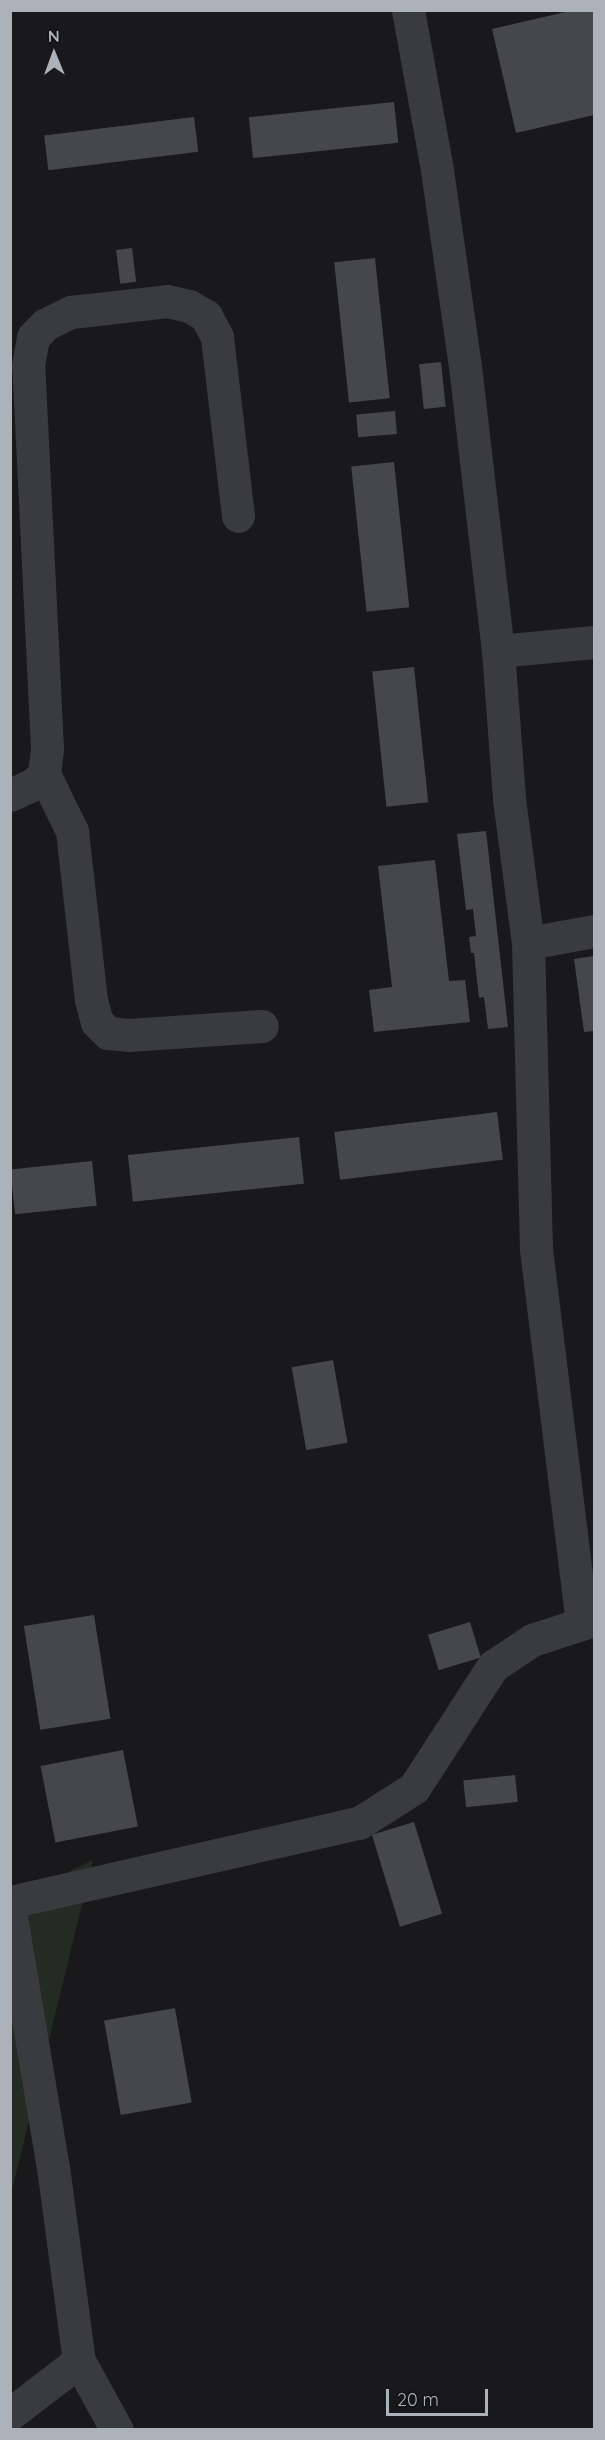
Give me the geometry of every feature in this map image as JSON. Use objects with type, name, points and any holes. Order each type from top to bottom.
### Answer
[{"type":"street","points":[[10,1902],[359,1823],[414,1788],[493,1665],[532,1640],[588,1621],[536,1249],[528,943],[509,799],[498,651],[465,366],[437,170],[408,10]]},
{"type":"street","points":[[238,516],[217,337],[206,316],[189,306],[167,301],[71,312],[46,324],[33,337],[28,366],[46,748],[44,774],[72,831],[91,1000],[97,1022],[108,1033],[129,1035],[262,1026]]},
{"type":"street","points":[[498,651],[594,642]]},
{"type":"street","points":[[10,795],[34,784],[44,774]]},
{"type":"street","points":[[528,943],[594,931]]},
{"type":"street","points":[[10,1911],[53,2167],[79,2361],[117,2430]]},
{"type":"street","points":[[10,2415],[79,2361]]},
{"type":"shaded area","points":[[93,1860],[11,2194],[11,1899]]},
{"type":"building","points":[[574,10],[594,12],[594,115],[516,133],[492,29]]},
{"type":"building","points":[[394,102],[398,143],[253,158],[249,117]]},
{"type":"building","points":[[194,117],[198,152],[48,170],[44,135]]},
{"type":"building","points":[[132,248],[136,282],[120,284],[116,250]]},
{"type":"building","points":[[375,258],[390,398],[349,403],[334,262]]},
{"type":"building","points":[[441,362],[446,407],[424,409],[419,364]]},
{"type":"building","points":[[395,411],[397,434],[358,437],[356,414]]},
{"type":"building","points":[[394,462],[409,607],[366,612],[351,466]]},
{"type":"building","points":[[414,667],[428,802],[386,807],[372,671]]},
{"type":"building","points":[[486,831],[508,1027],[488,1029],[484,997],[479,998],[474,953],[471,953],[469,937],[476,936],[473,909],[466,910],[457,834]]},
{"type":"building","points":[[435,860],[449,981],[465,980],[470,1022],[374,1032],[369,990],[392,987],[378,866]]},
{"type":"building","points":[[594,956],[594,1031],[584,1032],[574,959]]},
{"type":"building","points":[[497,1112],[503,1160],[340,1180],[334,1132]]},
{"type":"building","points":[[299,1137],[304,1184],[133,1202],[128,1155]]},
{"type":"building","points":[[92,1161],[97,1206],[15,1214],[10,1170]]},
{"type":"building","points":[[333,1360],[348,1443],[306,1450],[292,1367]]},
{"type":"building","points":[[94,1615],[110,1719],[40,1730],[24,1626]]},
{"type":"building","points":[[470,1622],[481,1657],[439,1670],[428,1635]]},
{"type":"building","points":[[123,1750],[138,1827],[55,1843],[41,1766]]},
{"type":"building","points":[[515,1775],[518,1802],[466,1807],[463,1780]]},
{"type":"building","points":[[414,1822],[442,1914],[400,1927],[372,1835]]},
{"type":"building","points":[[175,2008],[192,2103],[121,2115],[104,2021]]}]
